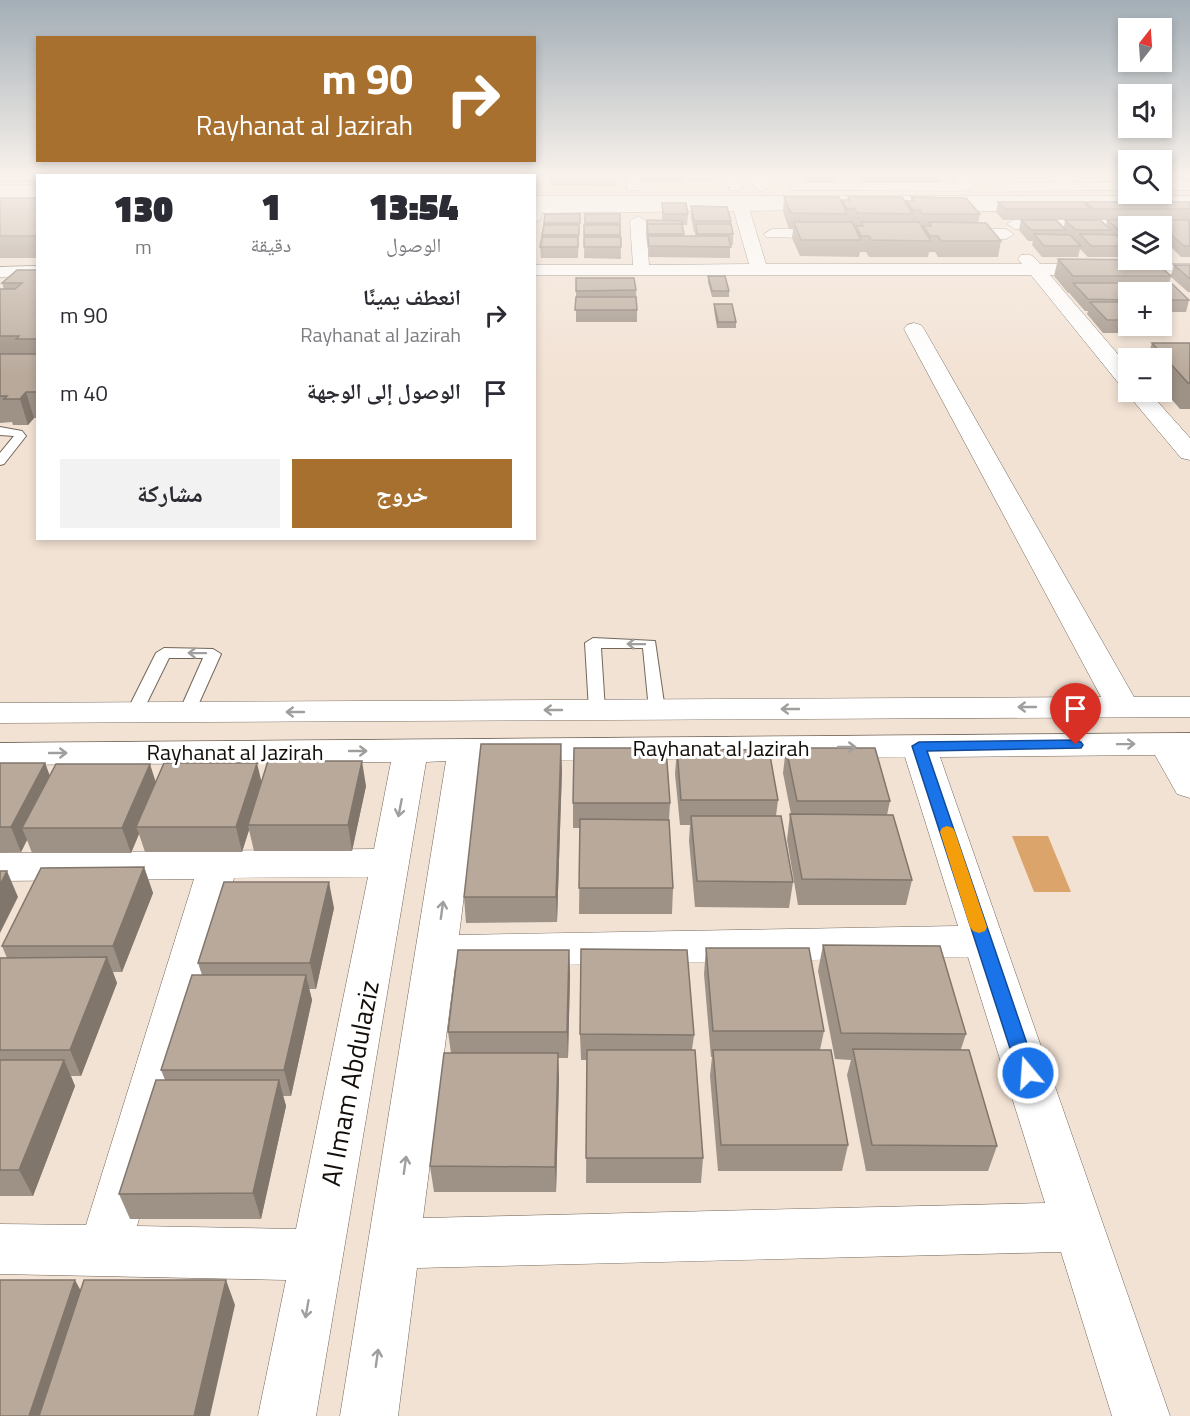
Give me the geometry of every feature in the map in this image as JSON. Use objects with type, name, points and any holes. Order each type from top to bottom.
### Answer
[{"type":"street","points":[[639,243],[640,263]]},
{"type":"street","points":[[751,243],[758,266]]},
{"type":"street","points":[[775,243],[784,266]]},
{"type":"street","points":[[1014,243],[1118,368]]},
{"type":"street","points":[[1033,266],[1190,262]]},
{"type":"street","points":[[536,263],[758,266]]},
{"type":"street","points":[[0,264],[36,264]]},
{"type":"street","points":[[536,270],[758,266],[1033,266],[1190,269]]},
{"type":"street","points":[[0,272],[36,272]]},
{"type":"street","points":[[914,329],[1122,707]]},
{"type":"street","points":[[1147,402],[1190,453]]},
{"type":"street","name":"Rayhanat al Jazirah","points":[[0,713],[1190,706]]},
{"type":"street","points":[[1178,744],[1190,786]]},
{"type":"street","name":"Rayhanat al Jazirah","points":[[0,754],[1178,744]]},
{"type":"street","points":[[919,746],[1141,1416]]},
{"type":"street","name":"Al Imam Abdulaziz","points":[[287,1416],[411,750]]},
{"type":"street","points":[[369,1416],[465,750]]},
{"type":"street","points":[[0,867],[390,862]]},
{"type":"street","points":[[104,1251],[218,865]]},
{"type":"street","points":[[436,951],[984,941]]},
{"type":"street","points":[[393,1244],[1079,1227]]},
{"type":"street","points":[[0,1249],[317,1255]]},
{"type":"lane","points":[[0,431],[18,433],[20,436],[0,461]]},
{"type":"lane","points":[[597,710],[593,644],[650,645],[657,710]]},
{"type":"lane","points":[[135,712],[164,653],[213,654],[187,712]]},
{"type":"shaded area","points":[[1012,836],[1048,836],[1071,892],[1034,892]]},
{"type":"building","points":[[541,243],[578,243],[578,247],[540,247]]},
{"type":"building","points":[[584,243],[621,243],[621,247],[584,247]]},
{"type":"building","points":[[649,243],[730,243],[731,247],[649,246]]},
{"type":"building","points":[[1042,243],[1078,243],[1081,246],[1044,246]]},
{"type":"building","points":[[1088,243],[1118,243],[1118,246],[1091,246]]},
{"type":"building","points":[[1058,259],[1118,260],[1118,270],[1164,270],[1171,276],[1073,276]]},
{"type":"building","points":[[1174,265],[1190,265],[1190,279]]},
{"type":"building","points":[[17,270],[36,270],[36,339],[0,336],[0,289],[15,289],[22,283],[2,283]]},
{"type":"building","points":[[708,276],[725,276],[729,291],[712,291]]},
{"type":"building","points":[[576,278],[634,278],[636,290],[576,291]]},
{"type":"building","points":[[1073,283],[1118,283],[1118,300],[1088,299]]},
{"type":"building","points":[[1172,284],[1189,300],[1172,300]]},
{"type":"building","points":[[576,297],[636,297],[637,310],[575,310]]},
{"type":"building","points":[[1090,302],[1118,302],[1118,320],[1107,320]]},
{"type":"building","points":[[714,304],[732,304],[736,322],[718,322]]},
{"type":"building","points":[[1152,343],[1190,343],[1190,383],[1172,365],[1172,348],[1156,348]]},
{"type":"building","points":[[0,354],[36,354],[36,392],[26,392],[20,399],[4,399],[7,396],[0,396]]},
{"type":"building","points":[[481,744],[561,744],[556,897],[464,897]]},
{"type":"building","points":[[574,748],[666,748],[670,803],[573,803]]},
{"type":"building","points":[[786,748],[875,748],[890,801],[797,801]]},
{"type":"building","points":[[677,749],[769,750],[778,800],[681,800]]},
{"type":"building","points":[[268,761],[362,761],[348,825],[248,825]]},
{"type":"building","points":[[0,763],[45,763],[11,827],[0,827]]},
{"type":"building","points":[[164,763],[257,763],[236,827],[136,827]]},
{"type":"building","points":[[56,764],[150,764],[122,828],[22,828]]},
{"type":"building","points":[[790,814],[893,815],[912,880],[802,879]]},
{"type":"building","points":[[691,816],[781,816],[793,882],[697,881]]},
{"type":"building","points":[[580,819],[669,820],[673,888],[579,888]]},
{"type":"building","points":[[144,867],[113,946],[2,946],[41,868]]},
{"type":"building","points":[[0,871],[7,871],[0,885]]},
{"type":"building","points":[[224,882],[329,882],[310,963],[198,963]]},
{"type":"building","points":[[823,945],[940,946],[966,1034],[841,1033]]},
{"type":"building","points":[[706,948],[809,948],[824,1031],[713,1031]]},
{"type":"building","points":[[581,949],[687,950],[694,1035],[580,1034]]},
{"type":"building","points":[[458,950],[569,950],[567,1032],[448,1032]]},
{"type":"building","points":[[107,957],[70,1050],[0,1050],[0,958]]},
{"type":"building","points":[[192,975],[306,975],[284,1070],[161,1070]]},
{"type":"building","points":[[853,1049],[969,1050],[997,1146],[872,1145]]},
{"type":"building","points":[[587,1050],[695,1050],[703,1158],[586,1158]]},
{"type":"building","points":[[713,1050],[831,1050],[848,1145],[721,1145]]},
{"type":"building","points":[[444,1053],[558,1053],[555,1167],[430,1166]]},
{"type":"building","points":[[0,1060],[64,1060],[19,1170],[0,1170]]},
{"type":"building","points":[[156,1080],[279,1080],[253,1193],[119,1194]]},
{"type":"building","points":[[0,1280],[75,1280],[29,1416],[0,1416]]},
{"type":"building","points":[[84,1280],[226,1280],[194,1416],[39,1416]]},
{"type":"slow traffic","points":[[947,832],[979,927]]},
{"type":"route","points":[[1028,1073],[919,746],[1076,745]]}]
